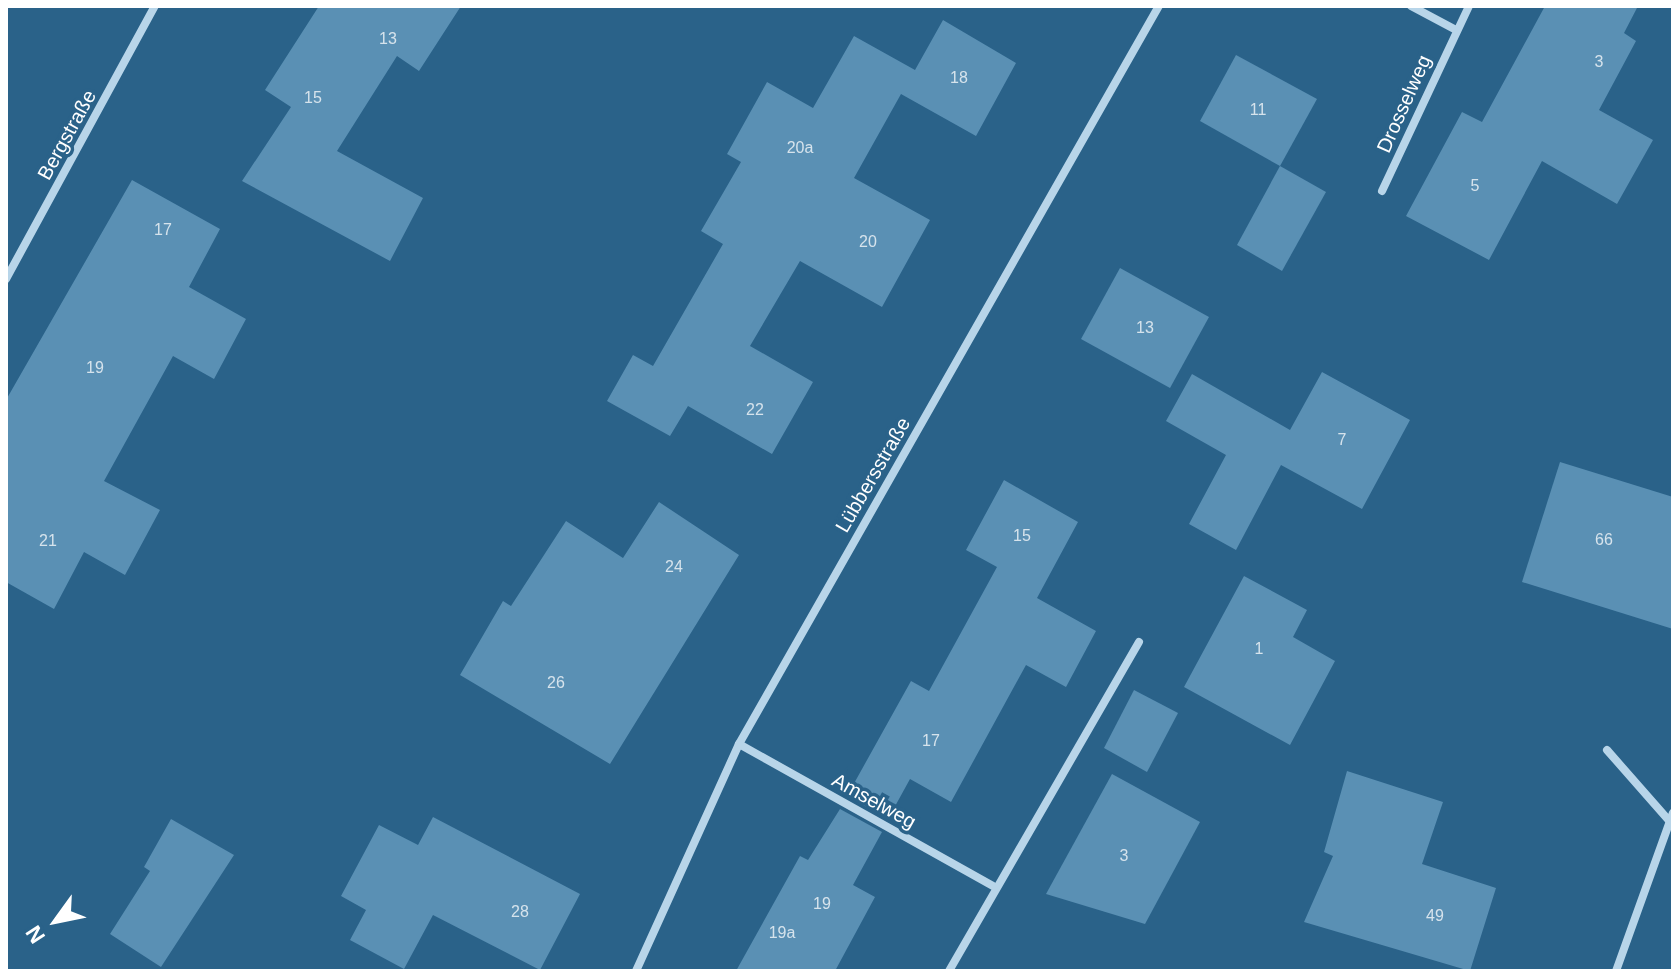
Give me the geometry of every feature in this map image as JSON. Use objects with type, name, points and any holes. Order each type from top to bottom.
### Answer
[{"type":"street","name":"Bergstraße","points":[[6,279],[155,6]]},
{"type":"street","name":"Lübbersstraße","points":[[636,971],[739,744],[1159,6]]},
{"type":"street","points":[[1411,6],[1454,29]]},
{"type":"street","name":"Drosselweg","points":[[1382,191],[1454,29],[1469,6]]},
{"type":"street","points":[[949,971],[993,886],[1139,642]]},
{"type":"street","name":"Amselweg","points":[[739,744],[993,886]]},
{"type":"street","points":[[1607,750],[1669,823]]},
{"type":"street","points":[[1616,971],[1673,813]]},
{"type":"building","points":[[319,6],[461,6],[419,71],[397,56],[337,151],[423,198],[390,261],[242,181],[291,107],[265,90]]},
{"type":"building","points":[[1545,6],[1638,6],[1624,33],[1636,41],[1599,110],[1653,140],[1617,204],[1542,161],[1489,260],[1406,216],[1462,112],[1482,122]]},
{"type":"building","points":[[943,20],[1016,63],[976,136],[901,94],[854,178],[930,220],[882,307],[800,261],[750,346],[813,382],[772,454],[688,406],[670,436],[607,401],[633,355],[653,366],[723,244],[701,231],[741,162],[727,154],[767,82],[813,108],[854,36],[915,70]]},
{"type":"building","points":[[1236,55],[1317,99],[1280,166],[1200,121]]},
{"type":"building","points":[[1280,166],[1326,192],[1282,271],[1237,245]]},
{"type":"building","points":[[132,180],[220,229],[189,287],[246,319],[214,379],[173,356],[104,481],[160,510],[125,575],[84,552],[54,609],[6,582],[6,400]]},
{"type":"building","points":[[1120,268],[1209,317],[1170,388],[1081,339]]},
{"type":"building","points":[[1322,372],[1410,420],[1362,509],[1281,465],[1236,550],[1189,524],[1226,455],[1166,421],[1192,374],[1290,430]]},
{"type":"building","points":[[1560,462],[1673,497],[1673,629],[1522,582]]},
{"type":"building","points":[[1004,480],[1078,522],[1037,598],[1096,631],[1066,687],[1026,665],[951,802],[910,779],[888,819],[847,796],[911,681],[929,691],[997,567],[966,550]]},
{"type":"building","points":[[659,502],[739,555],[610,764],[460,675],[503,601],[511,606],[566,521],[623,558]]},
{"type":"building","points":[[1244,576],[1307,610],[1293,637],[1335,661],[1290,745],[1184,687]]},
{"type":"building","points":[[1134,690],[1178,713],[1147,772],[1104,748]]},
{"type":"building","points":[[1347,771],[1443,802],[1422,864],[1496,888],[1470,971],[1304,922],[1333,856],[1324,852]]},
{"type":"building","points":[[1112,774],[1200,822],[1145,924],[1046,894]]},
{"type":"building","points":[[840,809],[882,832],[853,885],[875,897],[835,971],[736,971],[800,856],[808,860]]},
{"type":"building","points":[[433,817],[580,894],[540,970],[433,915],[404,969],[350,940],[366,910],[341,896],[379,825],[418,845]]},
{"type":"building","points":[[171,819],[234,855],[161,967],[110,934],[150,871],[144,867]]}]
